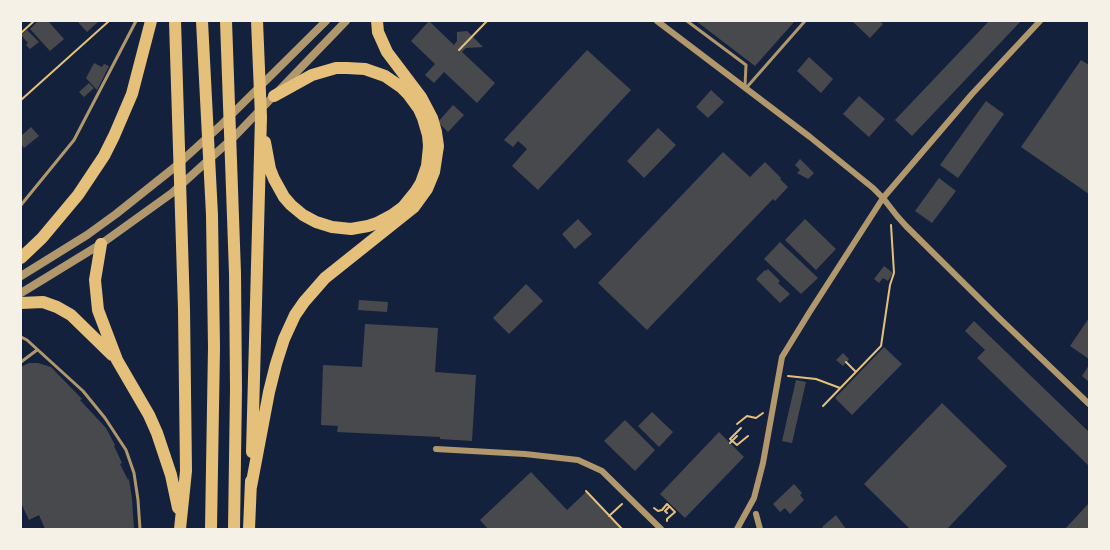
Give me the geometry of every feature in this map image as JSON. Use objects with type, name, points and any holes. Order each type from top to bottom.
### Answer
[{"type":"highway","points":[[21,258],[42,238],[78,195],[104,156],[132,94],[151,21]]},
{"type":"highway","points":[[176,21],[185,321],[186,471],[180,525]]},
{"type":"highway","points":[[202,21],[212,215],[214,406],[211,529]]},
{"type":"highway","points":[[226,21],[235,273],[234,529]]},
{"type":"highway","points":[[249,529],[261,117],[257,21]]},
{"type":"highway","points":[[251,487],[276,364],[295,315],[325,278],[427,189],[435,172],[438,153],[432,118],[425,102],[387,52],[377,21]]},
{"type":"highway","points":[[261,117],[270,169],[279,190],[291,205],[310,219],[332,227],[360,228],[385,220],[411,204],[424,175],[429,146],[423,118],[413,100],[401,87],[385,76],[365,69],[336,68],[312,75],[274,96]]},
{"type":"highway","points":[[100,244],[95,280],[102,323],[117,360],[149,415],[160,441],[171,475],[180,525]]},
{"type":"highway","points":[[21,303],[43,302],[71,315],[117,360]]},
{"type":"street","points":[[21,276],[78,241],[175,167],[220,126],[326,21]]},
{"type":"street","points":[[657,21],[810,137],[873,188],[901,221],[1089,404]]},
{"type":"street","points":[[737,529],[752,502],[763,463],[782,357],[883,198],[972,94],[1040,21]]},
{"type":"street","points":[[21,292],[100,244],[172,193],[217,153],[345,22]]},
{"type":"street","points":[[100,244],[116,214]]},
{"type":"street","points":[[436,449],[525,454],[578,460],[602,471],[661,529]]},
{"type":"street","points":[[756,514],[760,529]]},
{"type":"lane","points":[[21,205],[74,140],[135,21]]},
{"type":"lane","points":[[687,21],[746,65],[745,88]]},
{"type":"lane","points":[[745,88],[805,21]]},
{"type":"lane","points":[[21,337],[83,391],[105,418],[126,450],[134,473],[140,529]]},
{"type":"lane","points":[[21,362],[37,350]]},
{"type":"lane","points":[[752,502],[756,514]]},
{"type":"path","points":[[21,33],[34,21]]},
{"type":"path","points":[[21,100],[109,21]]},
{"type":"path","points":[[459,50],[487,21]]},
{"type":"path","points":[[823,406],[881,346],[890,285],[894,273],[891,225]]},
{"type":"path","points":[[846,362],[856,372]]},
{"type":"path","points":[[780,373],[786,376],[816,379],[841,388]]},
{"type":"path","points":[[737,424],[747,416],[756,418],[763,413]]},
{"type":"path","points":[[741,428],[730,439],[737,445],[748,436]]},
{"type":"path","points":[[730,443],[737,436],[740,438],[735,443]]},
{"type":"path","points":[[586,491],[622,529]]},
{"type":"path","points":[[609,516],[629,497]]},
{"type":"path","points":[[658,511],[667,504],[671,507],[675,512],[667,519]]},
{"type":"path","points":[[667,513],[665,511],[671,507]]},
{"type":"building","points":[[38,21],[48,21],[64,39],[50,51],[30,29]]},
{"type":"building","points":[[77,21],[99,21],[87,32]]},
{"type":"building","points":[[429,21],[454,45],[457,41],[457,32],[467,31],[483,47],[466,48],[462,52],[495,83],[477,103],[444,72],[434,83],[425,75],[435,64],[411,41]]},
{"type":"building","points":[[696,21],[795,21],[755,66]]},
{"type":"building","points":[[852,21],[880,21],[883,24],[870,38]]},
{"type":"building","points":[[989,21],[1021,21],[912,136],[895,120]]},
{"type":"building","points":[[27,30],[39,42],[30,49],[21,35]]},
{"type":"building","points":[[587,50],[631,90],[538,190],[512,166],[527,149],[518,141],[513,147],[504,140]]},
{"type":"building","points":[[809,57],[833,79],[821,93],[797,71]]},
{"type":"building","points":[[1081,60],[1089,65],[1089,194],[1021,147]]},
{"type":"building","points":[[94,63],[102,67],[104,64],[109,66],[97,90],[86,78]]},
{"type":"building","points":[[89,83],[94,88],[84,97],[79,92]]},
{"type":"building","points":[[711,90],[724,102],[708,118],[696,107]]},
{"type":"building","points":[[859,96],[885,119],[869,137],[843,114]]},
{"type":"building","points":[[986,101],[1004,114],[958,178],[940,165]]},
{"type":"building","points":[[453,105],[464,115],[448,132],[438,122]]},
{"type":"building","points":[[31,127],[39,136],[24,148],[21,144],[21,136]]},
{"type":"building","points":[[658,128],[676,145],[644,178],[627,161]]},
{"type":"building","points":[[723,152],[750,177],[765,162],[788,187],[775,201],[773,199],[647,330],[598,283]]},
{"type":"building","points":[[800,159],[814,173],[808,179],[797,173],[800,170],[795,165]]},
{"type":"building","points":[[939,178],[956,191],[932,223],[915,211]]},
{"type":"building","points":[[578,219],[592,234],[575,249],[562,234]]},
{"type":"building","points":[[805,219],[836,249],[816,270],[785,240]]},
{"type":"building","points":[[780,242],[818,278],[801,294],[764,259]]},
{"type":"building","points":[[884,266],[893,273],[888,281],[883,278],[879,283],[874,279]]},
{"type":"building","points":[[768,269],[790,294],[780,303],[756,279]]},
{"type":"building","points":[[526,284],[543,301],[509,334],[493,318]]},
{"type":"building","points":[[359,300],[388,302],[387,312],[358,310]]},
{"type":"building","points":[[1089,318],[1089,359],[1070,346]]},
{"type":"building","points":[[974,321],[1089,432],[1089,466],[977,358],[985,350],[965,331]]},
{"type":"building","points":[[365,324],[438,328],[435,372],[476,375],[472,441],[440,439],[440,437],[337,432],[338,426],[321,425],[323,365],[362,367]]},
{"type":"building","points":[[884,347],[902,364],[852,415],[835,398]]},
{"type":"building","points":[[843,353],[849,359],[843,366],[836,360]]},
{"type":"building","points":[[29,363],[51,367],[106,428],[122,463],[120,464],[129,479],[134,529],[45,529],[39,515],[29,520],[21,503],[21,367]]},
{"type":"building","points":[[1089,365],[1089,382],[1082,376]]},
{"type":"building","points":[[796,380],[806,382],[792,443],[782,441]]},
{"type":"building","points":[[942,403],[1007,466],[947,529],[910,529],[864,484]]},
{"type":"building","points":[[652,412],[673,432],[659,447],[638,426]]},
{"type":"building","points":[[625,420],[655,450],[635,471],[604,441]]},
{"type":"building","points":[[719,432],[744,457],[685,518],[660,494]]},
{"type":"building","points":[[531,472],[567,510],[586,492],[621,529],[488,529],[480,520]]},
{"type":"building","points":[[794,484],[802,493],[800,495],[804,500],[790,514],[785,508],[780,512],[773,504]]},
{"type":"building","points":[[1089,503],[1089,529],[1065,529]]},
{"type":"building","points":[[836,515],[846,529],[824,529],[822,527]]}]
